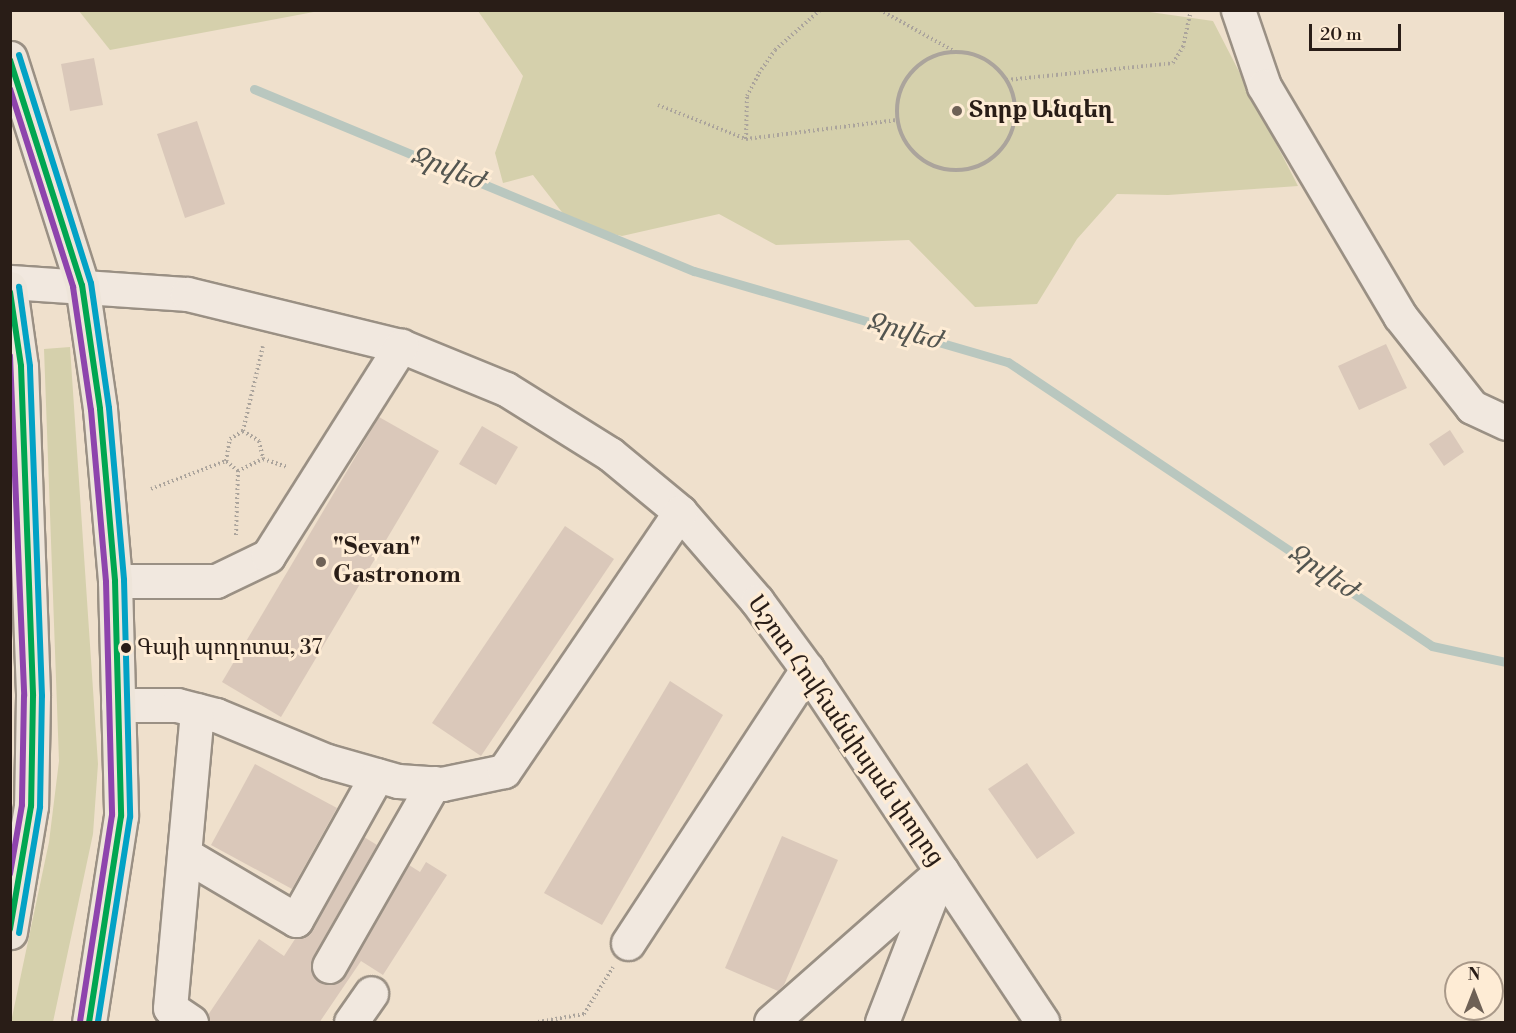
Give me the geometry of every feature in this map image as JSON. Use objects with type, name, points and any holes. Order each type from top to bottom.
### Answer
[{"type":"main road","points":[[10,58],[82,285],[100,409],[115,581],[121,816],[89,1023]]},
{"type":"main road","points":[[10,288],[21,366],[33,696],[31,806],[10,932]]},
{"type":"street","points":[[1238,10],[1264,86],[1400,316],[1472,407],[1506,423]]},
{"type":"street","name":"Աշոտ Հովհաննիսյան փողոց","points":[[10,282],[82,285],[219,300],[401,346],[506,389],[610,454],[680,512],[757,601],[807,669],[1042,1023]]},
{"type":"street","points":[[115,581],[216,580],[268,556],[401,346]]},
{"type":"street","points":[[118,705],[177,705],[197,710],[327,761],[398,781],[434,783],[473,780],[504,771],[680,512]]},
{"type":"street","points":[[628,942],[795,692],[807,669]]},
{"type":"street","points":[[191,1023],[170,1008],[197,710]]},
{"type":"street","points":[[184,854],[296,920],[377,775]]},
{"type":"street","points":[[329,966],[434,783]]},
{"type":"street","points":[[771,1023],[942,871]]},
{"type":"street","points":[[882,1023],[942,871]]},
{"type":"street","points":[[351,1023],[370,993]]},
{"type":"path","points":[[746,139],[747,96],[759,73],[775,50],[820,10]]},
{"type":"path","points":[[880,10],[955,51],[975,55],[993,65],[1007,80],[1015,99],[1015,119],[1010,138],[984,164],[966,170],[947,170],[929,164],[902,138],[897,120],[897,101],[904,82],[917,66],[935,56],[955,51]]},
{"type":"path","points":[[1007,80],[1173,63],[1183,47],[1191,10]]},
{"type":"path","points":[[658,105],[746,139],[897,120]]},
{"type":"path","points":[[226,461],[230,439],[243,431],[265,339]]},
{"type":"path","points":[[243,431],[259,441],[263,459]]},
{"type":"path","points":[[238,471],[263,459],[317,478]]},
{"type":"path","points":[[226,461],[238,471]]},
{"type":"path","points":[[151,489],[226,461]]},
{"type":"path","points":[[235,571],[238,471]]},
{"type":"path","points":[[538,1023],[584,1014],[628,942]]},
{"type":"shaded area","points":[[1136,10],[1213,21],[1298,186],[1168,195],[1117,194],[1077,239],[1037,304],[975,307],[909,240],[776,245],[719,214],[622,236],[572,225],[533,175],[503,183],[495,153],[523,76],[478,11]]},
{"type":"shaded area","points":[[79,11],[319,11],[110,50]]},
{"type":"shaded area","points":[[70,347],[98,764],[93,834],[53,1022],[11,1022],[49,842],[59,761],[44,349]]},
{"type":"building","points":[[94,58],[103,105],[70,111],[61,64]]},
{"type":"building","points":[[197,121],[225,204],[185,218],[157,134]]},
{"type":"building","points":[[1386,344],[1407,388],[1359,410],[1338,366]]},
{"type":"building","points":[[379,417],[439,451],[281,717],[222,682]]},
{"type":"building","points":[[482,426],[518,447],[496,485],[459,464]]},
{"type":"building","points":[[1450,430],[1464,452],[1444,466],[1429,444]]},
{"type":"building","points":[[565,526],[614,559],[481,756],[432,723]]},
{"type":"building","points":[[670,681],[723,715],[602,925],[544,893]]},
{"type":"building","points":[[1027,763],[1075,833],[1037,859],[988,789]]},
{"type":"building","points":[[255,764],[337,808],[292,889],[211,845]]},
{"type":"building","points":[[782,836],[838,860],[784,985],[778,991],[725,968]]},
{"type":"building","points":[[364,837],[377,845],[313,957],[313,975],[320,982],[338,982],[345,975],[409,865],[420,872],[426,862],[447,875],[383,975],[361,961],[319,1023],[210,1023],[208,1015],[259,939],[284,956],[295,939],[312,930]]},
{"type":"waterway","name":"Ջրվեժ","points":[[254,89],[694,271],[1008,362],[1432,646],[1506,662]]},
{"type":"transit line","points":[[19,55],[91,283],[109,408],[124,580],[130,817],[98,1022]]},
{"type":"transit line","points":[[10,60],[82,285],[100,409],[115,581],[121,816],[89,1022]]},
{"type":"transit line","points":[[10,89],[73,287],[91,410],[106,582],[112,815],[80,1021]]},
{"type":"transit line","points":[[19,287],[30,366],[42,696],[40,807],[19,933]]},
{"type":"transit line","points":[[10,292],[21,366],[33,696],[31,806],[10,929]]},
{"type":"transit line","points":[[10,356],[24,696],[22,805],[10,874]]},
{"type":"place","name":"Տորք Անգեղ","points":[[957,111]]},
{"type":"place","name":"\"Sevan\" Gastronom","points":[[321,562]]},
{"type":"place","name":"Գայի պողոտա, 37","points":[[126,648]]}]
